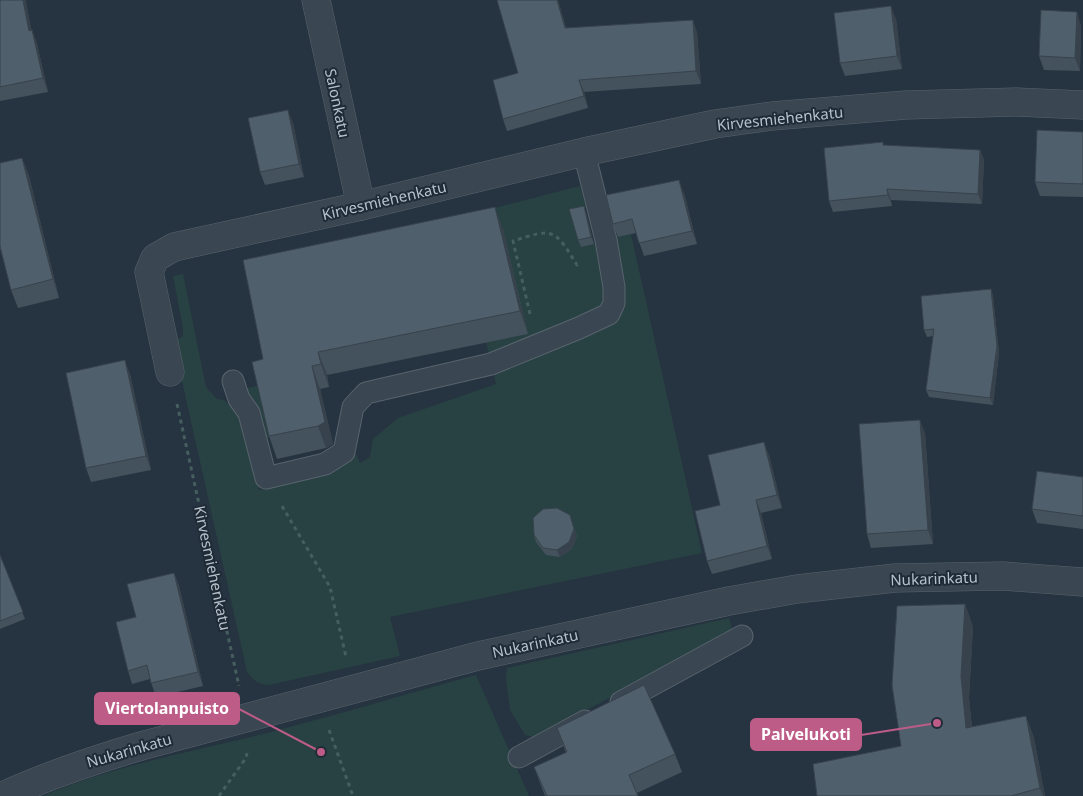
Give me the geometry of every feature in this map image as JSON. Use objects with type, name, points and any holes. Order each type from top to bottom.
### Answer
[{"type":"street","name":"Salonkatu","points":[[316,0],[361,206]]},
{"type":"street","name":"Kirvesmiehenkatu","points":[[170,372],[149,272],[155,258],[174,248],[361,206],[584,152],[715,124],[772,116],[906,105],[1016,102],[1083,105]]},
{"type":"street","name":"Nukarinkatu","points":[[3,796],[37,780],[88,761],[353,689],[478,656],[729,601],[798,589],[895,578],[1003,576],[1083,582]]},
{"type":"lane","points":[[233,381],[239,399],[249,413],[266,478],[325,464],[344,452],[353,407],[366,393],[491,364],[609,314],[614,303],[614,287],[584,152]]},
{"type":"lane","points":[[519,757],[742,636]]},
{"type":"path","points":[[537,345],[513,241],[542,232],[560,238],[577,265],[609,258]]},
{"type":"path","name":"Kirvesmiehenkatu","points":[[170,372],[251,738],[246,758],[219,796]]},
{"type":"path","points":[[266,478],[330,587],[353,689]]},
{"type":"path","points":[[317,699],[353,796]]},
{"type":"green space","points":[[580,186],[586,208],[571,212],[581,247],[631,234],[702,553],[390,617],[400,656],[269,685],[256,682],[247,672],[180,372],[175,341],[183,336],[183,328],[173,276],[183,274],[206,387],[217,399],[224,400],[239,415],[259,490],[335,470],[356,454],[360,463],[370,457],[373,439],[398,418],[496,384],[486,342],[528,334],[463,216]]},
{"type":"green space","points":[[260,385],[272,437],[266,438],[257,405],[245,389]]},
{"type":"green space","points":[[729,618],[732,629],[712,644],[581,713],[541,739],[525,735],[510,710],[506,678],[507,668]]},
{"type":"green space","points":[[476,675],[529,796],[43,796],[96,776],[124,768],[290,727]]},
{"type":"building","points":[[0,0],[23,0],[29,31],[32,30],[43,78],[0,87]]},
{"type":"building","points":[[497,0],[557,0],[565,28],[693,20],[696,71],[579,80],[584,96],[503,119],[493,80],[518,73]]},
{"type":"building","points":[[891,6],[897,56],[840,63],[834,13]]},
{"type":"building","points":[[1041,10],[1077,12],[1075,58],[1039,56]]},
{"type":"building","points":[[288,110],[299,164],[260,172],[248,118]]},
{"type":"building","points":[[1037,130],[1083,132],[1083,184],[1035,182]]},
{"type":"building","points":[[883,142],[883,145],[980,150],[978,194],[887,189],[888,195],[829,201],[824,148]]},
{"type":"building","points":[[22,158],[53,279],[11,290],[0,246],[0,163]]},
{"type":"building","points":[[679,180],[692,231],[639,243],[632,219],[613,224],[606,195]]},
{"type":"building","points":[[584,206],[591,237],[578,240],[569,209]]},
{"type":"building","points":[[495,207],[520,311],[318,352],[321,364],[312,366],[325,422],[318,426],[269,436],[252,362],[263,359],[243,260]]},
{"type":"building","points":[[991,289],[997,346],[990,398],[926,390],[934,329],[924,330],[921,296]]},
{"type":"building","points":[[125,360],[146,456],[86,468],[66,373]]},
{"type":"building","points":[[920,420],[928,530],[867,534],[859,424]]},
{"type":"building","points":[[764,442],[777,495],[756,500],[767,546],[707,561],[695,511],[720,505],[708,455]]},
{"type":"building","points":[[1037,471],[1083,477],[1083,516],[1032,509]]},
{"type":"building","points":[[557,508],[570,515],[574,529],[569,542],[557,550],[543,548],[534,535],[533,518],[543,509]]},
{"type":"building","points":[[0,555],[23,612],[0,621]]},
{"type":"building","points":[[174,573],[198,672],[151,683],[147,665],[128,671],[116,622],[136,617],[127,584]]},
{"type":"building","points":[[965,604],[961,676],[966,728],[1026,716],[1040,788],[1011,796],[817,796],[813,764],[901,746],[892,685],[897,606]]},
{"type":"building","points":[[644,685],[675,754],[629,775],[638,796],[547,796],[534,767],[567,752],[557,728]]},
{"type":"place","name":"Palvelukoti","points":[[937,723]]},
{"type":"place","name":"Viertolanpuisto","points":[[321,752]]}]
